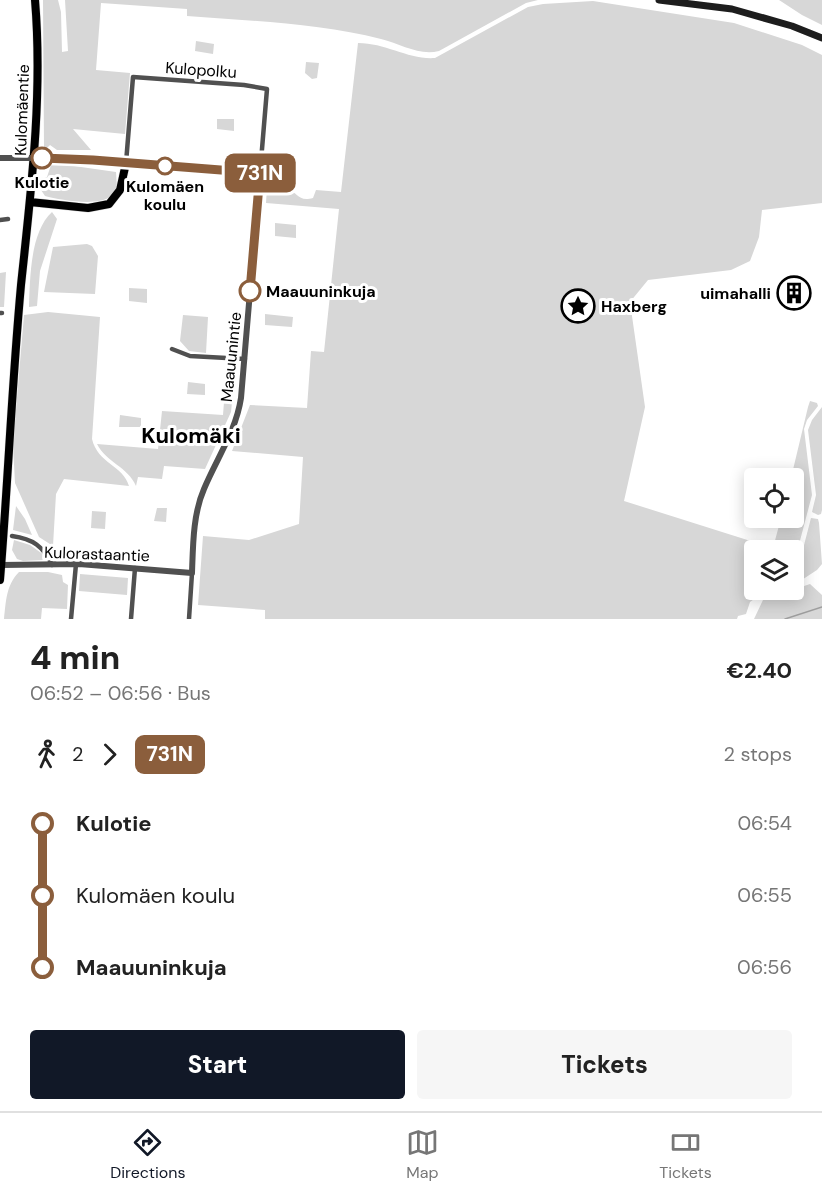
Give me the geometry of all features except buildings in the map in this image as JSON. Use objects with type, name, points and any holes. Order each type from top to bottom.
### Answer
[{"type":"main road","name":"Kulomäentie","points":[[0,580],[14,368],[30,202],[38,66],[35,0]]},
{"type":"main road","points":[[659,0],[751,13],[822,38]]},
{"type":"main road","points":[[30,202],[88,208],[109,204],[120,190],[126,163]]},
{"type":"street","name":"Kulopolku","points":[[126,163],[133,77],[267,89]]},
{"type":"street","name":"Maauunintie","points":[[189,619],[199,503],[238,418],[267,89]]},
{"type":"street","points":[[0,158],[60,158],[260,173]]},
{"type":"street","points":[[0,220],[8,219]]},
{"type":"street","points":[[172,349],[189,356],[245,359]]},
{"type":"street","points":[[12,536],[39,546],[46,552],[52,565]]},
{"type":"street","points":[[72,619],[76,564]]},
{"type":"street","name":"Kulorastaantie","points":[[1,565],[76,564],[192,573]]},
{"type":"street","points":[[131,619],[135,568]]},
{"type":"shaded area","points":[[43,0],[58,0],[61,12],[62,52],[68,51],[65,0],[538,0],[526,3],[439,51],[432,52],[417,51],[381,39],[334,29],[187,16],[187,9],[101,3],[96,70],[130,73],[125,134],[73,129],[91,150],[57,150],[50,145],[46,149],[44,147]]},
{"type":"shaded area","points":[[779,0],[822,0],[822,25],[802,15]]},
{"type":"shaded area","points":[[593,1],[734,23],[802,45],[822,55],[822,203],[762,210],[759,237],[750,261],[731,270],[648,280],[630,302],[645,407],[624,501],[748,540],[744,540],[744,600],[753,600],[746,614],[738,616],[737,619],[265,619],[265,610],[198,605],[203,536],[249,540],[299,524],[303,457],[232,451],[250,405],[307,408],[311,351],[324,352],[339,209],[266,203],[267,187],[287,188],[304,199],[313,198],[316,190],[341,192],[358,43],[416,57],[435,58],[528,7]]},
{"type":"shaded area","points":[[196,41],[214,44],[213,54],[195,51]]},
{"type":"shaded area","points":[[306,62],[319,63],[317,78],[312,79],[305,73]]},
{"type":"shaded area","points":[[217,119],[234,119],[234,131],[217,129]]},
{"type":"shaded area","points":[[60,164],[116,172],[117,188],[111,196],[105,199],[89,202],[45,196],[41,190],[41,178],[47,177],[51,165]]},
{"type":"shaded area","points":[[52,212],[57,219],[40,271],[37,306],[29,307],[35,243],[39,231]]},
{"type":"shaded area","points":[[275,223],[296,225],[296,238],[275,236]]},
{"type":"shaded area","points":[[87,244],[92,246],[98,256],[95,294],[44,292],[53,247]]},
{"type":"shaded area","points":[[6,272],[4,307],[0,307],[0,273]]},
{"type":"shaded area","points":[[129,288],[147,289],[147,303],[129,301]]},
{"type":"shaded area","points":[[48,312],[100,317],[92,439],[99,454],[122,473],[129,486],[64,479],[56,494],[53,546],[39,537],[15,483],[13,445],[24,315]]},
{"type":"shaded area","points":[[265,314],[293,317],[292,327],[265,325]]},
{"type":"shaded area","points":[[183,315],[208,317],[206,353],[189,351],[180,341]]},
{"type":"shaded area","points":[[227,363],[236,364],[231,412],[205,469],[164,466],[162,479],[138,477],[136,486],[128,474],[97,444],[158,449],[162,411],[223,415]]},
{"type":"shaded area","points":[[188,382],[205,384],[205,395],[187,394]]},
{"type":"shaded area","points":[[810,401],[817,403],[818,406],[807,420],[804,429],[812,495],[804,525],[804,468],[793,468]]},
{"type":"shaded area","points":[[822,407],[822,510],[818,515],[812,512],[816,495],[808,430]]},
{"type":"shaded area","points":[[120,415],[141,418],[141,427],[119,427]]},
{"type":"shaded area","points":[[16,506],[25,519],[32,535],[13,530]]},
{"type":"shaded area","points":[[157,508],[167,508],[166,522],[154,521]]},
{"type":"shaded area","points":[[92,511],[106,512],[105,529],[91,528]]},
{"type":"shaded area","points":[[811,518],[818,519],[822,564],[804,578],[804,545]]},
{"type":"shaded area","points":[[778,528],[803,528],[800,540],[775,540]]},
{"type":"shaded area","points":[[14,540],[30,545],[44,555],[43,560],[17,559],[12,550]]},
{"type":"shaded area","points":[[19,572],[48,572],[62,575],[63,582],[68,585],[67,609],[42,608],[41,619],[4,619],[9,588]]},
{"type":"shaded area","points":[[80,574],[128,578],[127,595],[79,591]]},
{"type":"shaded area","points":[[810,584],[822,595],[822,619],[754,619],[763,600],[804,600],[804,586]]},
{"type":"waterway","points":[[785,619],[822,607]]},
{"type":"bus line","name":"731N","points":[[42,158],[260,173],[250,291]]},
{"type":"place","name":"Kulotie","points":[[42,158]]},
{"type":"place","name":"Kulomäen koulu","points":[[165,166]]},
{"type":"place","name":"Maauuninkuja","points":[[250,291]]},
{"type":"place","name":"uimahalli","points":[[794,293]]},
{"type":"place","name":"Haxberg","points":[[578,306]]},
{"type":"district","name":"Kulomäki","points":[[191,435]]}]
